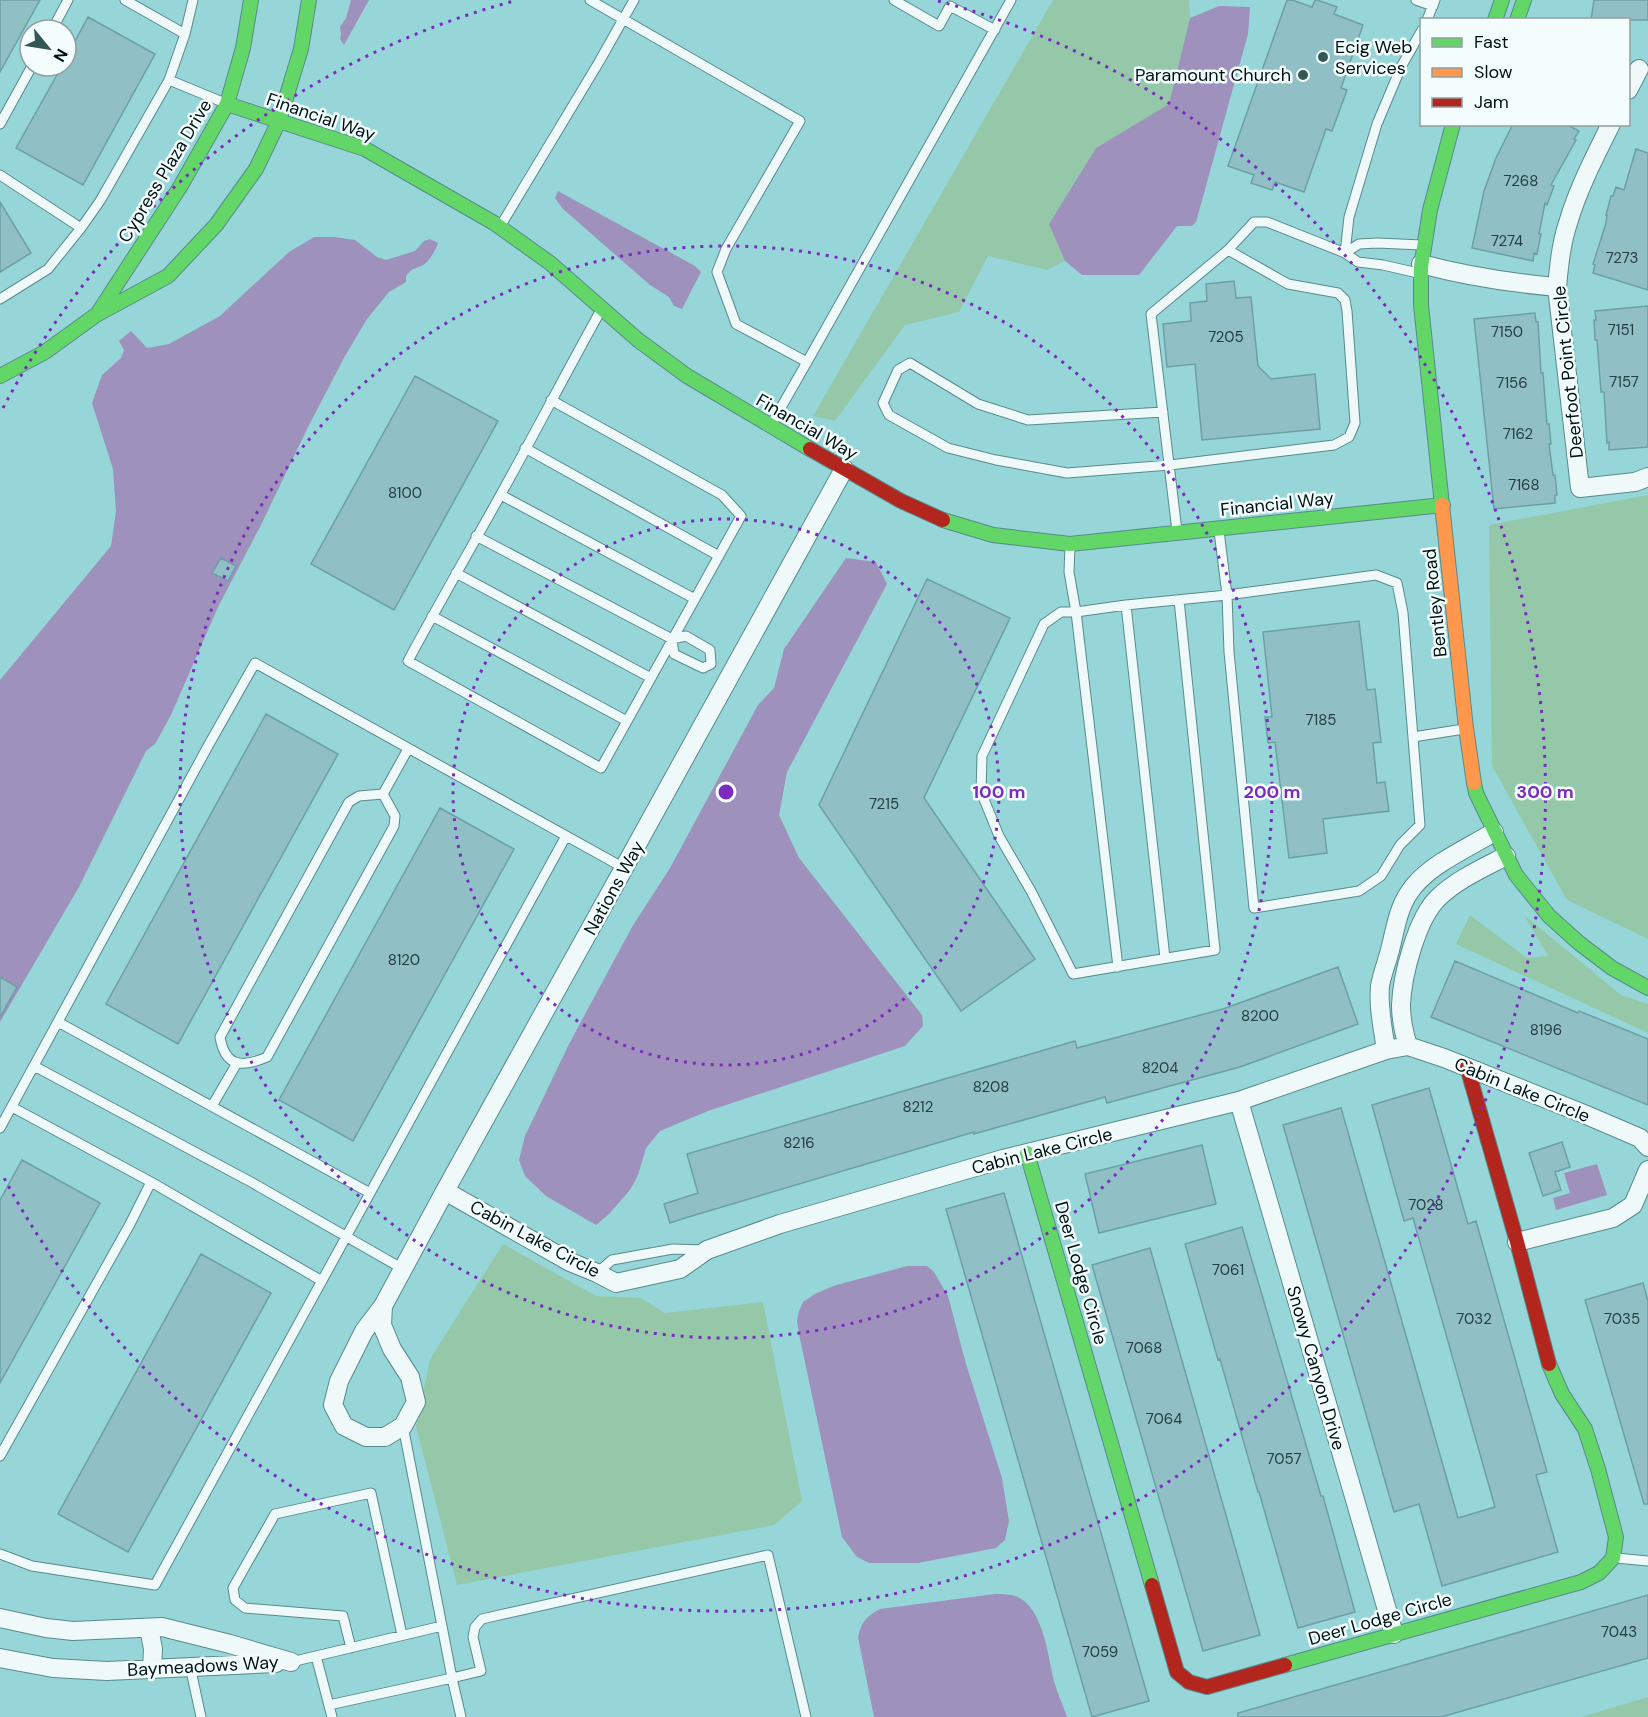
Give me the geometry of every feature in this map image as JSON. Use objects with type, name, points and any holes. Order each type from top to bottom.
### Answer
[{"type":"street","name":"Cypress Plaza Drive","points":[[96,315],[180,187],[227,104],[243,48],[250,0]]},
{"type":"street","name":"Cypress Plaza Drive","points":[[0,376],[45,352],[96,315],[168,276],[216,225],[256,169],[279,121],[301,49],[309,0]]},
{"type":"street","points":[[1496,18],[1502,0]]},
{"type":"street","points":[[1518,18],[1524,0]]},
{"type":"street","points":[[1630,88],[1638,69]]},
{"type":"street","name":"Financial Way","points":[[227,104],[365,149],[500,227],[550,263],[638,340],[687,376],[901,501],[944,520],[993,535],[1071,544],[1443,505]]},
{"type":"street","name":"Bentley Road","points":[[1453,126],[1436,184],[1424,245],[1421,305],[1466,728],[1476,793],[1516,875],[1549,916],[1612,968],[1648,988]]},
{"type":"street","name":"Bentley Road","points":[[1447,146],[1460,126]]},
{"type":"street","name":"Deerfoot Point Circle","points":[[1610,126],[1567,223],[1557,287],[1580,488],[1635,482],[1648,477]]},
{"type":"street","points":[[1421,269],[1557,287]]},
{"type":"street","name":"Nations Way","points":[[403,1426],[385,1437],[366,1437],[344,1426],[333,1405],[339,1381],[364,1331],[383,1306],[844,469]]},
{"type":"street","points":[[1386,1050],[1381,1016],[1380,985],[1397,917],[1404,902],[1414,887],[1440,864],[1494,832]]},
{"type":"street","points":[[1408,1046],[1402,1020],[1403,985],[1409,957],[1426,911],[1437,898],[1467,876],[1506,856]]},
{"type":"street","name":"Cabin Lake Circle","points":[[445,1191],[570,1262],[616,1283],[680,1269],[707,1250],[780,1224],[1028,1153],[1239,1101],[1386,1050],[1408,1046],[1621,1130],[1640,1138],[1648,1147]]},
{"type":"street","points":[[1467,1068],[1517,1242],[1549,1365],[1562,1394],[1585,1429],[1598,1469],[1616,1537],[1613,1558]]},
{"type":"street","name":"Snowy Canyon Drive","points":[[1239,1101],[1394,1634]]},
{"type":"street","name":"Deer Lodge Circle","points":[[1028,1153],[1177,1672],[1189,1682],[1207,1687],[1581,1582],[1599,1573],[1613,1558]]},
{"type":"street","points":[[1517,1242],[1613,1218],[1633,1205],[1648,1170]]},
{"type":"street","points":[[383,1306],[382,1325],[392,1349],[410,1377],[416,1402],[403,1426]]},
{"type":"street","name":"Baymeadows Way","points":[[0,1618],[45,1628],[73,1630],[162,1627],[291,1662]]},
{"type":"street","points":[[149,1628],[153,1649],[152,1668]]},
{"type":"street","name":"Baymeadows Way","points":[[0,1658],[53,1668],[107,1671],[291,1662]]},
{"type":"lane","points":[[58,18],[68,0]]},
{"type":"lane","points":[[125,0],[185,34]]},
{"type":"lane","points":[[0,299],[48,268],[100,201],[169,80],[185,34],[193,0]]},
{"type":"lane","points":[[500,227],[634,0]]},
{"type":"lane","points":[[894,0],[939,26],[950,6],[995,30]]},
{"type":"lane","points":[[770,426],[1011,0]]},
{"type":"lane","points":[[1416,0],[1434,3],[1428,18]]},
{"type":"lane","points":[[593,1],[800,121],[726,249],[717,272],[736,324],[807,362]]},
{"type":"lane","points":[[1345,253],[1349,217],[1377,124],[1401,67],[1420,34]]},
{"type":"lane","points":[[0,124],[25,78]]},
{"type":"lane","points":[[169,80],[227,104]]},
{"type":"lane","points":[[0,175],[81,228]]},
{"type":"lane","points":[[1177,534],[1151,314],[1228,250],[1254,222],[1267,222],[1345,253],[1358,262],[1421,269]]},
{"type":"lane","points":[[1345,253],[1359,243],[1424,245]]},
{"type":"lane","points":[[1163,412],[1028,420],[978,404],[910,363],[898,370],[883,403],[889,415],[948,448],[1066,473],[1170,465],[1334,445],[1349,437],[1355,423],[1345,300],[1338,293],[1288,284],[1228,250]]},
{"type":"lane","points":[[551,400],[722,495],[741,516],[601,768],[408,661],[501,495],[551,400],[603,308]]},
{"type":"lane","points":[[525,448],[719,556]]},
{"type":"lane","points":[[501,495],[695,599]]},
{"type":"lane","points":[[1179,600],[1215,950],[1073,974],[1031,891],[999,836],[981,792],[982,756],[1044,624],[1061,612],[1076,612],[1126,605],[1179,600],[1227,596],[1376,575],[1397,583],[1403,613],[1420,825],[1401,845],[1382,876],[1359,891],[1254,908],[1229,652],[1227,596],[1219,528]]},
{"type":"lane","points":[[476,536],[672,639],[686,636],[710,650],[711,664]]},
{"type":"lane","points":[[1071,544],[1069,572],[1076,612],[1118,967]]},
{"type":"lane","points":[[456,573],[651,678]]},
{"type":"lane","points":[[1126,605],[1165,958]]},
{"type":"lane","points":[[432,616],[627,722]]},
{"type":"lane","points":[[672,639],[674,654],[703,668],[711,664]]},
{"type":"lane","points":[[0,1128],[255,663],[624,868]]},
{"type":"lane","points":[[711,664],[731,674]]},
{"type":"lane","points":[[1413,737],[1466,728]]},
{"type":"lane","points":[[383,794],[408,748]]},
{"type":"lane","points":[[383,794],[395,816],[394,826],[267,1057],[242,1065],[237,1063],[230,1059],[222,1049],[220,1037],[349,802],[359,796],[383,794]]},
{"type":"lane","points":[[0,1554],[32,1566],[155,1585],[566,836]]},
{"type":"lane","points":[[58,1022],[370,1193]]},
{"type":"lane","points":[[212,1106],[237,1063]]},
{"type":"lane","points":[[34,1066],[251,1182],[403,1269]]},
{"type":"lane","points":[[12,1107],[151,1182],[322,1281]]},
{"type":"lane","points":[[0,1456],[151,1182]]},
{"type":"lane","points":[[403,1426],[461,1717]]},
{"type":"lane","points":[[351,1648],[343,1616],[245,1608],[235,1600],[233,1588],[275,1514],[371,1493],[402,1635]]},
{"type":"lane","points":[[329,1705],[481,1671],[473,1637],[475,1627],[482,1619],[768,1555],[806,1717]]},
{"type":"lane","points":[[1613,1558],[1648,1561]]},
{"type":"lane","points":[[291,1662],[442,1626]]},
{"type":"lane","points":[[316,1656],[332,1717]]},
{"type":"lane","points":[[190,1666],[201,1717]]},
{"type":"green space","points":[[1053,0],[1189,0],[1190,18],[1169,104],[1096,148],[1049,224],[1065,261],[1047,270],[988,256],[959,312],[905,325],[835,421],[813,416]]},
{"type":"green space","points":[[1648,495],[1648,939],[1567,900],[1492,766],[1489,525]]},
{"type":"green space","points":[[1470,915],[1527,958],[1548,956],[1524,915],[1621,995],[1648,1004],[1648,1033],[1456,944]]},
{"type":"green space","points":[[503,1244],[596,1296],[641,1298],[665,1313],[763,1302],[802,1501],[774,1525],[457,1585],[416,1426],[430,1359]]},
{"type":"green space","points":[[1648,1697],[1648,1717],[1581,1717]]},
{"type":"shaded area","points":[[351,0],[369,0],[344,45],[340,39],[340,27],[346,18]]},
{"type":"shaded area","points":[[1219,6],[1250,7],[1248,34],[1196,222],[1192,226],[1177,226],[1139,275],[1082,275],[1065,261],[1049,224],[1096,148],[1169,104],[1190,18]]},
{"type":"shaded area","points":[[558,191],[695,266],[701,272],[682,309],[674,306],[669,297],[650,285],[563,209],[555,198]]},
{"type":"shaded area","points":[[314,237],[355,240],[377,257],[386,260],[415,251],[424,241],[430,239],[438,243],[428,261],[411,271],[406,276],[406,282],[389,292],[367,319],[345,356],[218,607],[171,715],[155,744],[146,751],[79,887],[0,1022],[0,680],[111,546],[116,511],[113,469],[92,403],[102,375],[121,358],[124,350],[119,341],[131,331],[147,348],[169,344],[220,316],[289,252]]},
{"type":"shaded area","points":[[846,558],[876,562],[887,584],[787,772],[779,815],[799,858],[922,1015],[923,1026],[905,1046],[708,1111],[660,1131],[646,1148],[638,1175],[630,1190],[596,1225],[546,1196],[525,1176],[519,1160],[525,1136],[569,1044],[632,927],[670,868],[758,705],[774,688],[784,649]]},
{"type":"shaded area","points":[[1597,1164],[1607,1195],[1556,1210],[1553,1198],[1570,1193],[1564,1173]]},
{"type":"shaded area","points":[[907,1266],[927,1266],[934,1272],[948,1296],[966,1364],[1002,1478],[1009,1521],[1005,1540],[996,1548],[918,1563],[869,1563],[857,1557],[842,1537],[797,1320],[803,1302],[815,1294],[833,1286]]},
{"type":"shaded area","points":[[995,1594],[1018,1597],[1034,1612],[1044,1635],[1055,1686],[1067,1717],[874,1717],[858,1637],[868,1617],[880,1609]]},
{"type":"building","points":[[0,0],[40,0],[30,18],[18,18],[18,40],[0,72]]},
{"type":"building","points":[[1287,0],[1312,7],[1317,0],[1337,7],[1334,14],[1363,25],[1341,88],[1347,90],[1332,131],[1326,129],[1304,192],[1275,182],[1272,190],[1251,183],[1254,175],[1228,166]]},
{"type":"building","points":[[1594,0],[1648,0],[1648,20],[1591,18]]},
{"type":"building","points":[[88,17],[155,54],[83,185],[16,148],[55,78],[78,78],[78,36]]},
{"type":"building","points":[[1512,126],[1570,126],[1579,131],[1551,185],[1554,186],[1547,205],[1545,203],[1537,254],[1534,253],[1533,261],[1472,248],[1484,191],[1496,158]]},
{"type":"building","points":[[1636,149],[1648,153],[1648,290],[1593,273],[1595,265],[1593,264],[1606,223],[1611,196],[1616,187],[1624,190]]},
{"type":"building","points":[[0,202],[31,253],[0,272]]},
{"type":"building","points":[[1234,281],[1236,298],[1251,297],[1258,366],[1271,379],[1315,374],[1320,429],[1202,440],[1195,364],[1167,367],[1163,324],[1191,321],[1190,303],[1207,301],[1206,284]]},
{"type":"building","points":[[1648,306],[1648,447],[1609,450],[1604,392],[1601,392],[1597,340],[1595,340],[1595,311]]},
{"type":"building","points":[[1535,313],[1536,322],[1538,322],[1541,373],[1543,373],[1551,444],[1549,444],[1557,495],[1555,495],[1555,503],[1494,509],[1474,319]]},
{"type":"building","points":[[415,376],[498,421],[394,610],[311,564]]},
{"type":"building","points":[[221,558],[236,566],[228,581],[212,573]]},
{"type":"building","points":[[927,579],[1010,618],[924,798],[1035,959],[961,1011],[819,805]]},
{"type":"building","points":[[1359,621],[1367,690],[1375,689],[1381,742],[1373,743],[1377,783],[1385,782],[1389,811],[1323,819],[1327,853],[1289,858],[1275,742],[1268,743],[1265,717],[1272,717],[1263,632]]},
{"type":"building","points":[[266,714],[338,754],[178,1044],[106,1004]]},
{"type":"building","points":[[440,808],[514,849],[353,1141],[279,1100]]},
{"type":"building","points":[[1455,961],[1578,1013],[1579,1011],[1648,1039],[1648,1105],[1431,1017]]},
{"type":"building","points":[[1338,967],[1358,1024],[1240,1067],[1107,1103],[1105,1097],[974,1134],[974,1132],[670,1223],[664,1204],[698,1193],[687,1154],[1075,1041],[1077,1048],[1223,1009]]},
{"type":"building","points":[[0,977],[17,987],[0,1017]]},
{"type":"building","points":[[1429,1088],[1468,1224],[1476,1221],[1547,1472],[1536,1475],[1558,1552],[1442,1586],[1419,1504],[1394,1512],[1283,1125],[1341,1108],[1458,1518],[1495,1507],[1413,1218],[1404,1221],[1372,1105]]},
{"type":"building","points":[[1562,1142],[1570,1167],[1555,1172],[1561,1190],[1543,1196],[1529,1153]]},
{"type":"building","points":[[1202,1145],[1216,1204],[1099,1233],[1085,1174]]},
{"type":"building","points":[[22,1160],[100,1203],[0,1383],[0,1200]]},
{"type":"building","points":[[1004,1193],[1149,1701],[1092,1717],[946,1209]]},
{"type":"building","points":[[1242,1227],[1321,1496],[1323,1496],[1355,1612],[1298,1628],[1185,1244]]},
{"type":"building","points":[[1150,1248],[1260,1635],[1203,1651],[1092,1265]]},
{"type":"building","points":[[201,1254],[271,1293],[128,1552],[58,1514]]},
{"type":"building","points":[[1643,1283],[1648,1301],[1648,1504],[1644,1504],[1585,1300]]},
{"type":"building","points":[[1648,1595],[1648,1658],[1441,1717],[1238,1717],[1238,1713]]},
{"type":"traffic: fast","points":[[98,313],[180,187],[227,104],[243,48],[251,0]]},
{"type":"traffic: fast","points":[[0,376],[45,352],[96,315],[168,276],[216,225],[256,169],[279,121],[301,49],[309,0]]},
{"type":"traffic: fast","points":[[1496,18],[1502,0]]},
{"type":"traffic: fast","points":[[1518,18],[1524,0]]},
{"type":"traffic: fast","points":[[227,104],[365,149],[494,223],[550,263],[638,340],[687,376],[810,449]]},
{"type":"traffic: fast","points":[[1442,505],[1421,305],[1421,267],[1430,210],[1452,126]]},
{"type":"traffic: fast","points":[[943,520],[993,535],[1070,544],[1443,505]]},
{"type":"traffic: fast","points":[[1474,783],[1476,793],[1516,875],[1549,916],[1612,968],[1648,988]]},
{"type":"traffic: fast","points":[[1027,1153],[1152,1585]]},
{"type":"traffic: fast","points":[[1285,1665],[1581,1582],[1599,1573],[1613,1558],[1616,1537],[1585,1429],[1562,1394],[1549,1364]]},
{"type":"traffic: slow","points":[[1442,505],[1474,783]]},
{"type":"traffic: jam","points":[[810,449],[901,501],[943,520]]},
{"type":"traffic: jam","points":[[1467,1067],[1549,1364]]},
{"type":"traffic: jam","points":[[1152,1585],[1177,1672],[1189,1682],[1207,1687],[1285,1665]]},
{"type":"place","name":"Ecig Web Services","points":[[1323,57]]},
{"type":"place","name":"Paramount Church","points":[[1303,75]]}]
